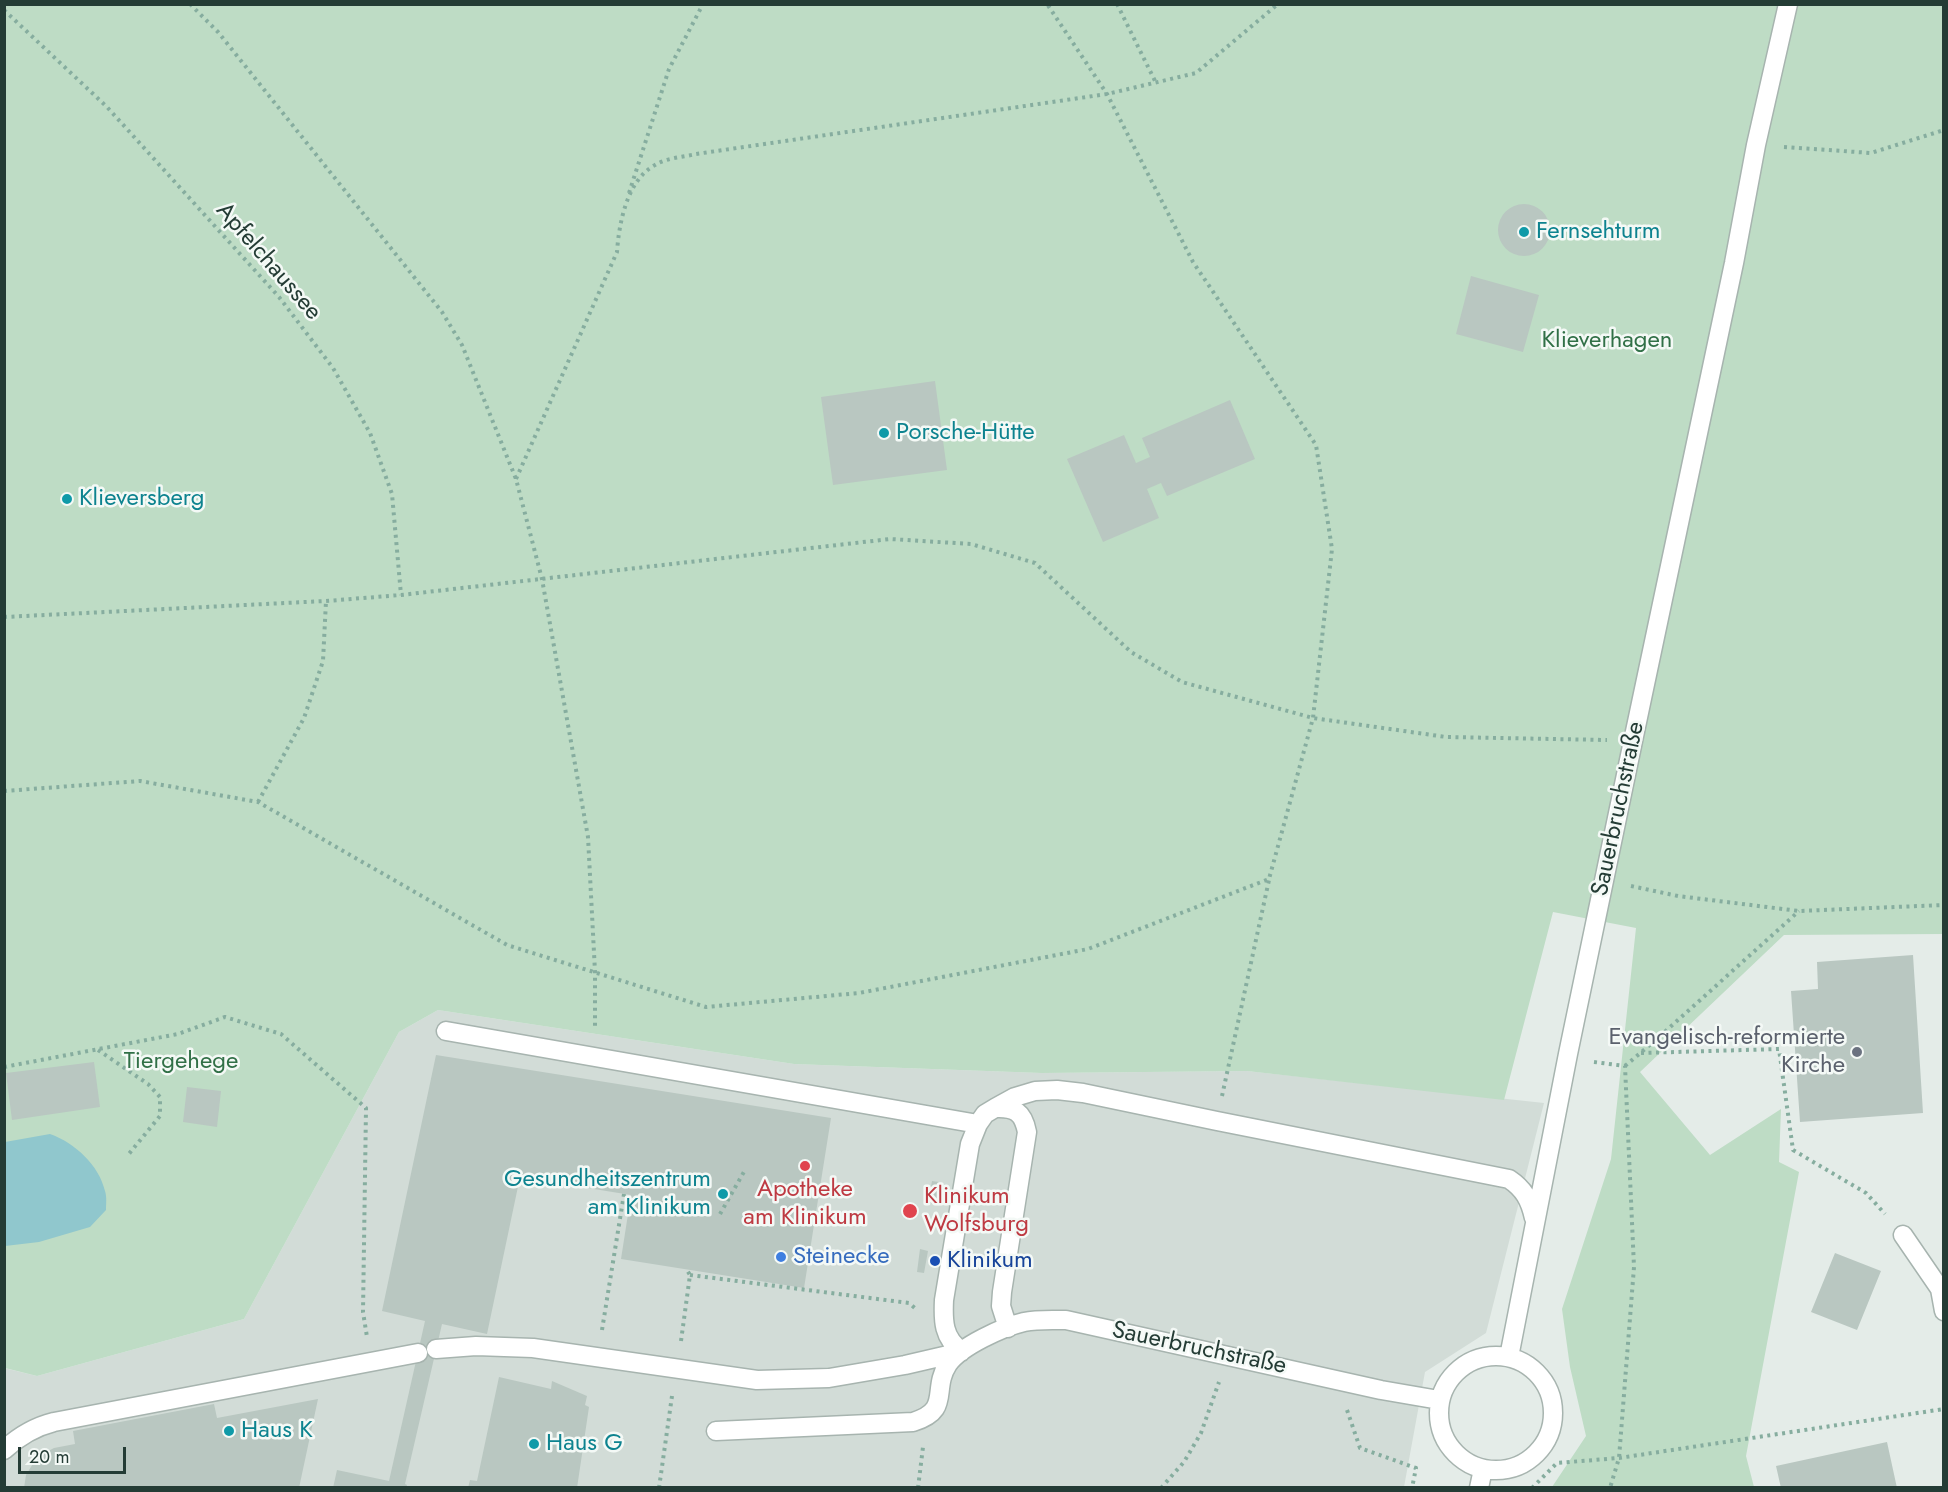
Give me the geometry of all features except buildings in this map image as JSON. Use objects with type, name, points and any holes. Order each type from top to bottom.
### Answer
[{"type":"street","name":"Sauerbruchstraße","points":[[1509,1357],[1568,1054],[1734,262],[1756,145],[1788,4]]},
{"type":"street","points":[[446,1031],[978,1124]]},
{"type":"street","points":[[962,1351],[955,1347],[946,1331],[943,1316],[970,1144],[985,1114],[1015,1097],[1035,1091],[1057,1090],[1083,1093],[1509,1179],[1520,1186],[1528,1196],[1535,1223]]},
{"type":"street","points":[[995,1108],[1008,1107],[1016,1111],[1024,1120],[1027,1132],[1002,1292],[1001,1306],[1008,1328]]},
{"type":"street","points":[[1903,1235],[1940,1289],[1944,1311]]},
{"type":"street","name":"Sauerbruchstraße","points":[[962,1351],[1008,1328],[1024,1323],[1066,1320],[1381,1390],[1439,1400]]},
{"type":"street","points":[[4,1450],[16,1439],[36,1427],[54,1422],[427,1351],[476,1346],[533,1348],[757,1380],[829,1377],[905,1365],[962,1351]]},
{"type":"street","points":[[716,1431],[913,1422],[927,1416],[936,1408],[947,1366],[962,1351]]},
{"type":"street","points":[[1487,1356],[1509,1357],[1530,1366],[1545,1382],[1553,1403],[1552,1426],[1543,1446],[1526,1462],[1505,1470],[1483,1469],[1462,1460],[1447,1443],[1439,1422],[1439,1400],[1449,1379],[1466,1364],[1487,1356]]},
{"type":"street","points":[[1479,1488],[1483,1469]]},
{"type":"path","points":[[190,4],[218,32],[442,312],[462,345],[516,479],[542,579],[588,837],[595,972],[595,1057]]},
{"type":"path","points":[[516,479],[616,252],[626,202],[669,69],[703,4]]},
{"type":"path","points":[[1047,4],[1107,94],[1193,262],[1316,445],[1332,549],[1313,718],[1269,879],[1217,1121]]},
{"type":"path","points":[[1117,4],[1156,83]]},
{"type":"path","points":[[626,202],[641,176],[656,164],[696,154],[1107,94],[1196,73],[1278,4]]},
{"type":"path","name":"Apfelchaussee","points":[[4,10],[107,107],[279,297],[333,368],[370,433],[392,494],[401,595]]},
{"type":"path","points":[[1756,145],[1871,153],[1944,130]]},
{"type":"path","points":[[4,617],[326,601],[401,595],[890,540],[971,544],[1035,563],[1131,652],[1182,682],[1313,718],[1446,737],[1633,741]]},
{"type":"path","points":[[258,802],[304,718],[323,662],[326,601]]},
{"type":"path","points":[[4,790],[140,781],[258,802],[507,945],[706,1007],[859,993],[1088,949],[1269,879]]},
{"type":"path","points":[[1604,881],[1678,896],[1799,911],[1944,906]]},
{"type":"path","points":[[1568,1054],[1591,1061],[1625,1066],[1799,911]]},
{"type":"path","points":[[4,1067],[178,1034],[225,1017],[281,1034],[366,1108],[363,1312],[370,1361]]},
{"type":"path","points":[[97,1049],[148,1084],[159,1097],[160,1116],[128,1155]]},
{"type":"path","points":[[1641,1053],[1779,1049],[1793,1150],[1866,1193],[1903,1235]]},
{"type":"path","points":[[1610,1488],[1619,1458],[1634,1267],[1625,1066]]},
{"type":"path","points":[[720,1214],[745,1170]]},
{"type":"path","points":[[597,1357],[624,1194]]},
{"type":"path","points":[[659,1488],[690,1275],[687,1270]]},
{"type":"path","points":[[690,1275],[909,1303],[946,1331]]},
{"type":"path","points":[[1161,1488],[1184,1462],[1201,1433],[1220,1378],[1225,1354]]},
{"type":"path","points":[[1345,1406],[1360,1448],[1416,1468],[1412,1488]]},
{"type":"path","points":[[1532,1488],[1557,1463],[1619,1458],[1944,1409]]},
{"type":"path","points":[[918,1488],[927,1416]]},
{"type":"shaded area","name":"Klinikum Wolfsburg","points":[[438,1010],[794,1064],[1042,1073],[1247,1071],[1544,1103],[1486,1333],[1425,1372],[1404,1487],[5,1487],[4,1368],[37,1376],[244,1319],[399,1032]]},
{"type":"green space","points":[[4,5],[1943,5],[1943,934],[1784,935],[1640,1072],[1710,1155],[1781,1109],[1779,1162],[1799,1172],[1746,1456],[1754,1487],[1552,1487],[1586,1436],[1570,1367],[1562,1309],[1611,1159],[1636,928],[1553,912],[1504,1100],[1247,1071],[1042,1073],[794,1064],[438,1010],[399,1032],[244,1319],[37,1376],[5,1368]]},
{"type":"water","points":[[50,1134],[77,1149],[92,1164],[102,1181],[106,1210],[90,1227],[39,1242],[5,1246],[5,1142]]},
{"type":"place","name":"Fernsehturm","points":[[1524,232]]},
{"type":"place","name":"Porsche-Hütte","points":[[884,433]]},
{"type":"place","name":"Klieversberg","points":[[67,499]]},
{"type":"place","name":"Evangelisch-reformierte Kirche","points":[[1857,1052]]},
{"type":"place","name":"Apotheke am Klinikum","points":[[805,1166]]},
{"type":"place","name":"Gesundheitszentrum am Klinikum","points":[[723,1194]]},
{"type":"place","name":"Klinikum Wolfsburg","points":[[910,1211]]},
{"type":"place","name":"Steinecke","points":[[781,1257]]},
{"type":"place","name":"Klinikum","points":[[935,1261]]},
{"type":"place","name":"Haus K","points":[[229,1431]]},
{"type":"place","name":"Haus G","points":[[534,1444]]},
{"type":"park label","name":"Klieverhagen","points":[[1607,341]]},
{"type":"park label","name":"Tiergehege","points":[[181,1062]]}]
